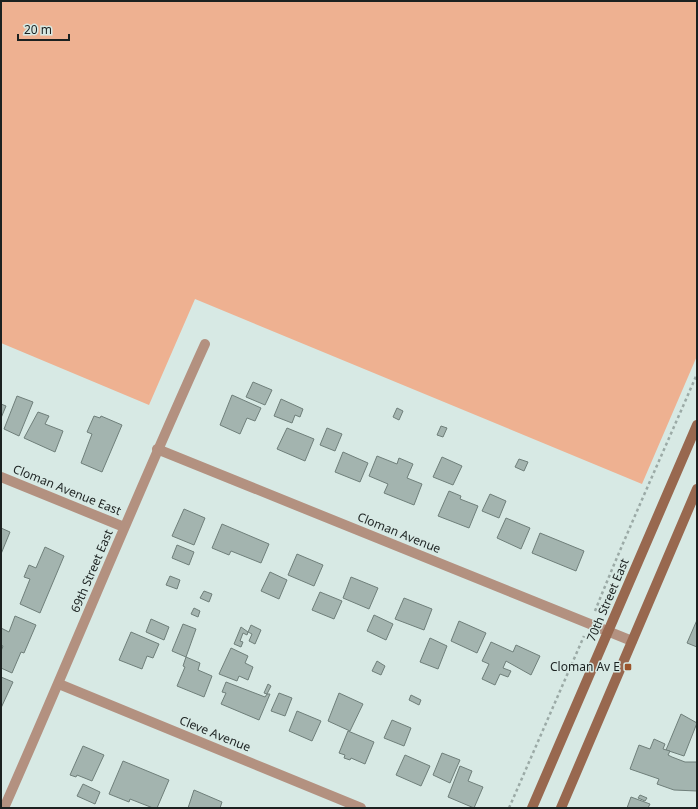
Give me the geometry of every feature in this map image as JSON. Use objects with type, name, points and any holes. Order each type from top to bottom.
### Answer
[{"type":"main road","name":"70th Street East","points":[[532,808],[697,425]]},
{"type":"main road","points":[[561,808],[697,489]]},
{"type":"street","name":"69th Street East","points":[[4,808],[59,684],[157,449],[205,344]]},
{"type":"street","name":"Cloman Avenue","points":[[157,449],[632,641]]},
{"type":"street","name":"Cloman Avenue East","points":[[1,477],[124,527]]},
{"type":"street","name":"Cleve Avenue","points":[[59,684],[361,808]]},
{"type":"path","points":[[509,808],[526,766],[540,740],[590,624],[630,523],[652,478],[697,374]]},
{"type":"shaded area","points":[[1,1],[697,1],[697,356],[642,484],[195,299],[149,405],[1,343]]},
{"type":"building","points":[[253,382],[272,390],[265,405],[246,397]]},
{"type":"building","points":[[232,395],[261,408],[255,421],[247,418],[240,434],[220,425]]},
{"type":"building","points":[[17,396],[33,402],[19,436],[4,429]]},
{"type":"building","points":[[281,399],[303,409],[300,417],[295,415],[292,423],[274,416]]},
{"type":"building","points":[[1,404],[6,406],[1,418]]},
{"type":"building","points":[[397,408],[403,411],[399,420],[393,417]]},
{"type":"building","points":[[38,412],[49,416],[45,424],[63,431],[55,452],[24,438]]},
{"type":"building","points":[[94,416],[100,418],[101,416],[122,425],[102,472],[81,463],[92,434],[87,432]]},
{"type":"building","points":[[441,426],[447,428],[443,437],[437,435]]},
{"type":"building","points":[[287,428],[314,439],[305,461],[277,449]]},
{"type":"building","points":[[327,428],[342,434],[335,451],[320,445]]},
{"type":"building","points":[[343,452],[368,463],[360,482],[335,472]]},
{"type":"building","points":[[377,456],[397,464],[399,458],[413,464],[407,478],[422,484],[414,505],[384,493],[388,484],[369,476]]},
{"type":"building","points":[[442,457],[462,466],[453,485],[433,477]]},
{"type":"building","points":[[519,459],[528,462],[524,471],[515,467]]},
{"type":"building","points":[[449,491],[461,496],[460,499],[478,506],[469,528],[438,516]]},
{"type":"building","points":[[490,494],[506,501],[499,518],[482,511]]},
{"type":"building","points":[[184,509],[205,518],[194,545],[172,536]]},
{"type":"building","points":[[506,518],[530,528],[521,549],[497,538]]},
{"type":"building","points":[[222,524],[269,544],[261,563],[231,551],[229,555],[212,548]]},
{"type":"building","points":[[1,528],[10,532],[1,554]]},
{"type":"building","points":[[540,533],[584,551],[576,571],[532,553]]},
{"type":"building","points":[[177,545],[194,552],[189,565],[172,558]]},
{"type":"building","points":[[45,547],[64,556],[40,613],[20,604],[30,579],[24,577],[29,565],[36,568]]},
{"type":"building","points":[[297,554],[323,565],[314,586],[288,575]]},
{"type":"building","points":[[270,572],[287,580],[279,599],[261,591]]},
{"type":"building","points":[[170,576],[180,580],[177,589],[166,585]]},
{"type":"building","points":[[351,577],[378,588],[369,609],[343,598]]},
{"type":"building","points":[[204,591],[212,594],[209,602],[200,598]]},
{"type":"building","points":[[320,592],[342,601],[334,619],[312,610]]},
{"type":"building","points":[[404,598],[432,609],[424,630],[395,619]]},
{"type":"building","points":[[194,608],[200,611],[198,617],[191,614]]},
{"type":"building","points":[[374,615],[393,624],[386,640],[367,631]]},
{"type":"building","points":[[15,616],[36,625],[24,653],[21,652],[12,673],[1,668],[1,651],[3,646],[1,645],[1,628],[9,632]]},
{"type":"building","points":[[151,619],[169,627],[164,640],[146,632]]},
{"type":"building","points":[[697,620],[697,647],[687,643]]},
{"type":"building","points":[[459,621],[486,633],[477,653],[451,641]]},
{"type":"building","points":[[183,624],[196,629],[186,657],[172,651]]},
{"type":"building","points":[[251,625],[261,630],[255,644],[249,641],[252,634],[248,632]]},
{"type":"building","points":[[241,627],[248,632],[247,635],[243,633],[240,641],[243,642],[241,647],[234,644]]},
{"type":"building","points":[[131,632],[159,644],[153,658],[147,656],[142,669],[119,660]]},
{"type":"building","points":[[430,638],[447,646],[438,669],[420,662]]},
{"type":"building","points":[[491,642],[513,652],[516,645],[540,656],[531,675],[506,661],[503,668],[511,671],[508,677],[500,674],[495,685],[482,679],[489,664],[482,661]]},
{"type":"building","points":[[231,648],[248,656],[245,663],[253,667],[248,680],[239,676],[237,681],[219,674]]},
{"type":"building","points":[[186,657],[200,663],[198,670],[212,676],[204,697],[177,686],[185,667],[183,666]]},
{"type":"building","points":[[377,661],[385,666],[381,675],[372,671]]},
{"type":"building","points":[[1,677],[13,682],[1,708]]},
{"type":"building","points":[[226,682],[265,697],[267,694],[270,694],[259,720],[221,704],[226,693],[222,692]]},
{"type":"building","points":[[268,684],[271,686],[267,694],[264,693]]},
{"type":"building","points":[[279,693],[292,698],[285,716],[271,711]]},
{"type":"building","points":[[339,693],[363,704],[350,731],[328,721]]},
{"type":"building","points":[[411,695],[421,700],[419,705],[409,700]]},
{"type":"building","points":[[297,711],[321,721],[312,741],[289,731]]},
{"type":"building","points":[[681,714],[697,723],[684,756],[666,750]]},
{"type":"building","points":[[392,720],[411,728],[404,746],[384,738]]},
{"type":"building","points":[[348,731],[374,742],[365,764],[351,758],[350,760],[344,758],[345,755],[339,753]]},
{"type":"building","points":[[654,739],[665,744],[663,749],[670,751],[668,755],[685,762],[697,762],[697,791],[674,790],[657,784],[659,779],[630,769],[639,745],[650,749]]},
{"type":"building","points":[[83,746],[104,755],[92,781],[77,775],[76,777],[70,775]]},
{"type":"building","points":[[442,753],[460,760],[450,783],[433,775]]},
{"type":"building","points":[[405,755],[430,766],[421,786],[396,775]]},
{"type":"building","points":[[123,761],[169,780],[157,808],[153,808],[130,799],[129,802],[109,794]]},
{"type":"building","points":[[460,766],[472,771],[468,781],[483,787],[474,808],[448,797]]},
{"type":"building","points":[[83,784],[100,792],[95,804],[77,796]]},
{"type":"building","points":[[194,790],[222,802],[220,808],[188,808]]},
{"type":"building","points":[[640,795],[647,798],[645,801],[638,798]]},
{"type":"building","points":[[631,797],[650,804],[648,808],[627,808]]},
{"type":"place","name":"Cloman Av E","points":[[628,667]]}]
